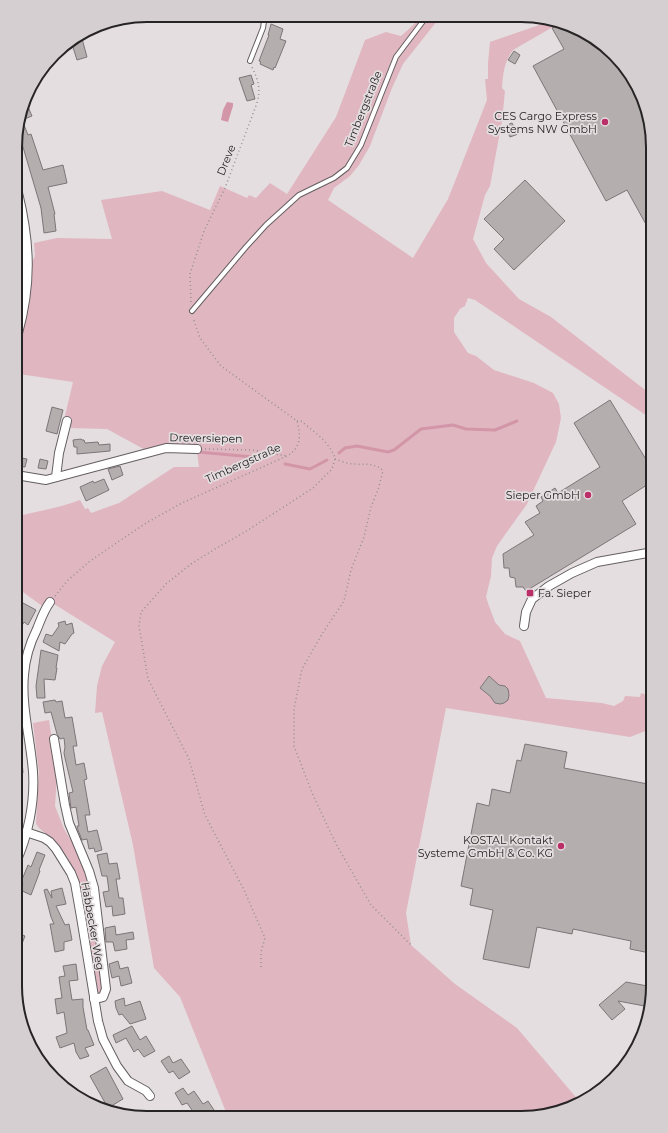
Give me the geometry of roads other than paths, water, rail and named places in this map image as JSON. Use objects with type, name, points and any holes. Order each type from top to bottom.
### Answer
[{"type":"main road","points":[[22,220],[26,238],[27,259],[25,290],[22,304]]},
{"type":"street","points":[[56,477],[59,453],[67,421]]},
{"type":"street","name":"Dreversiepen","points":[[22,476],[46,480],[166,448],[197,449]]},
{"type":"street","points":[[524,626],[526,612],[532,599],[549,586],[572,573],[597,562],[646,553]]},
{"type":"street","points":[[22,845],[26,832],[33,793],[33,773],[24,697],[24,676],[27,656],[46,608],[50,602]]},
{"type":"street","name":"Habbecker Weg","points":[[54,739],[69,823],[90,871],[94,888],[106,989],[103,997],[94,999]]},
{"type":"street","name":"Habbecker Weg","points":[[26,832],[44,838],[50,842],[71,873],[76,890],[94,999],[103,1040],[117,1066],[128,1081],[146,1091],[150,1096]]},
{"type":"lane","points":[[250,61],[264,22]]},
{"type":"lane","name":"Timbergstraße","points":[[192,311],[266,225],[299,195],[334,178],[347,168],[362,145],[396,57],[422,22]]},
{"type":"waterway","points":[[339,453],[345,448],[357,446],[388,452],[394,450],[421,429],[453,425],[466,429],[495,430],[517,421]]},
{"type":"waterway","points":[[198,452],[263,458]]},
{"type":"waterway","points":[[285,464],[310,469],[327,460]]},
{"type":"place","name":"CES Cargo Express Systems NW GmbH","points":[[605,122]]},
{"type":"place","name":"Sieper GmbH","points":[[588,495]]},
{"type":"place","name":"Fa. Sieper","points":[[530,593]]},
{"type":"place","name":"KOSTAL Kontakt Systeme GmbH & Co. KG","points":[[561,846]]}]
